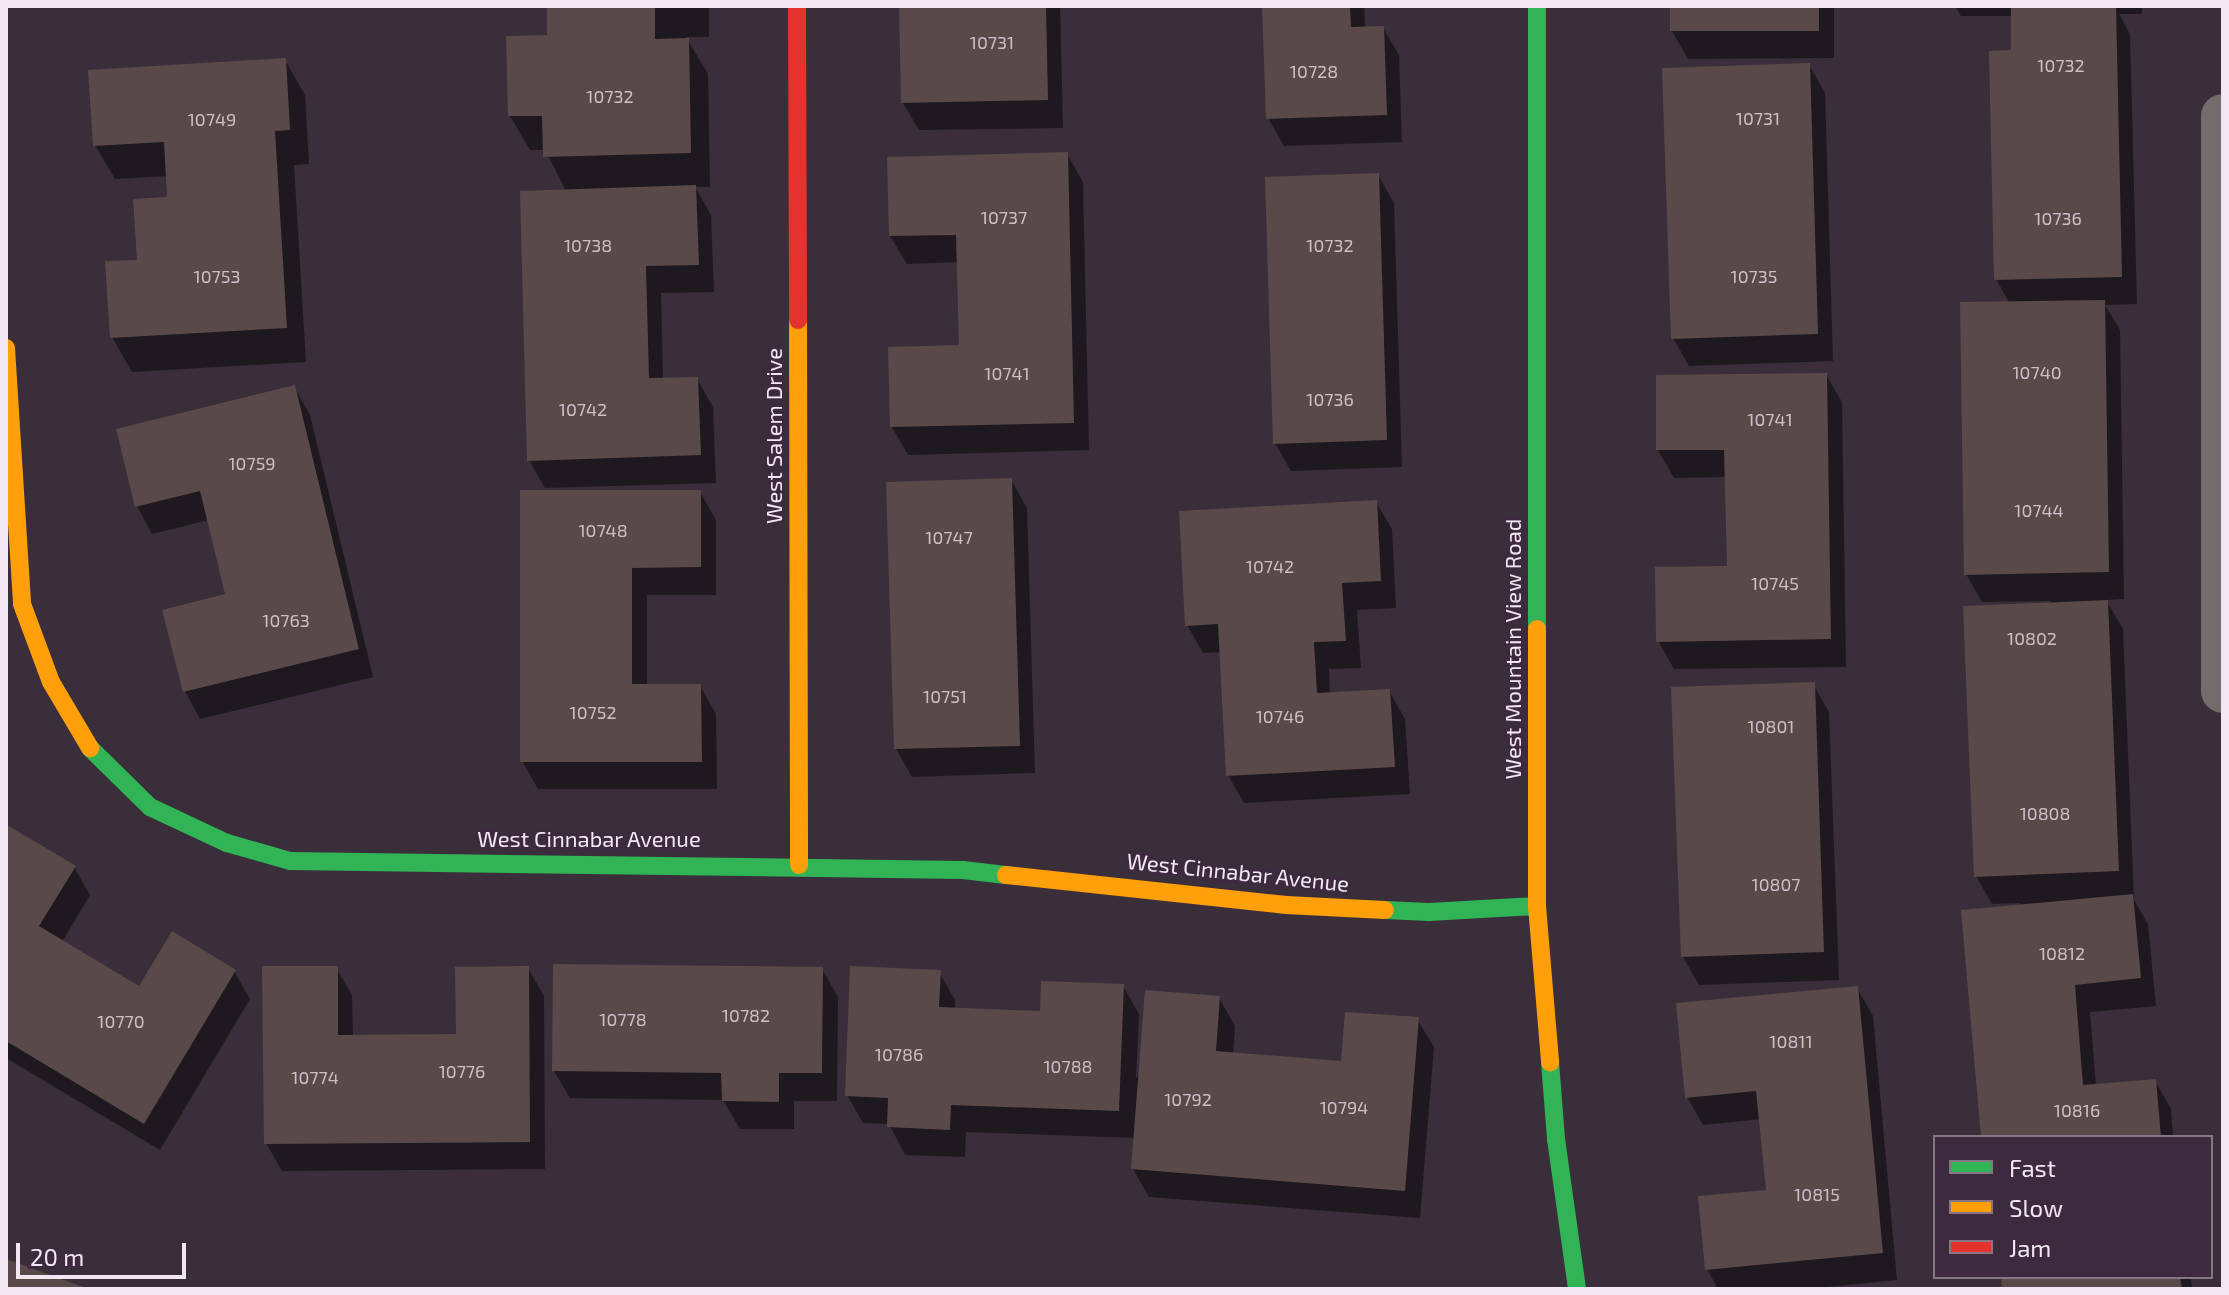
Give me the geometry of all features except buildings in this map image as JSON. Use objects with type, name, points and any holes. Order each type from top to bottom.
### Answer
[{"type":"street","name":"West Salem Drive","points":[[797,6],[799,865]]},
{"type":"street","name":"West Mountain View Road","points":[[1537,6],[1537,906],[1556,1139],[1577,1289]]},
{"type":"street","points":[[2223,116],[2223,691]]},
{"type":"street","name":"West Cinnabar Avenue","points":[[6,348],[22,604],[51,682],[93,753],[150,807],[227,843],[290,861],[799,865],[963,870],[1286,905],[1429,912],[1537,906]]},
{"type":"traffic: fast","points":[[1537,6],[1537,629]]},
{"type":"traffic: fast","points":[[90,748],[150,807],[227,843],[290,861],[963,870],[1006,875]]},
{"type":"traffic: fast","points":[[1385,910],[1429,912],[1537,906]]},
{"type":"traffic: fast","points":[[1550,1062],[1556,1139],[1577,1289]]},
{"type":"traffic: slow","points":[[798,320],[799,865]]},
{"type":"traffic: slow","points":[[6,348],[22,604],[51,682],[90,748]]},
{"type":"traffic: slow","points":[[1537,629],[1537,906],[1550,1062]]},
{"type":"traffic: slow","points":[[1006,875],[1286,905],[1385,910]]},
{"type":"traffic: jam","points":[[797,6],[798,320]]}]
